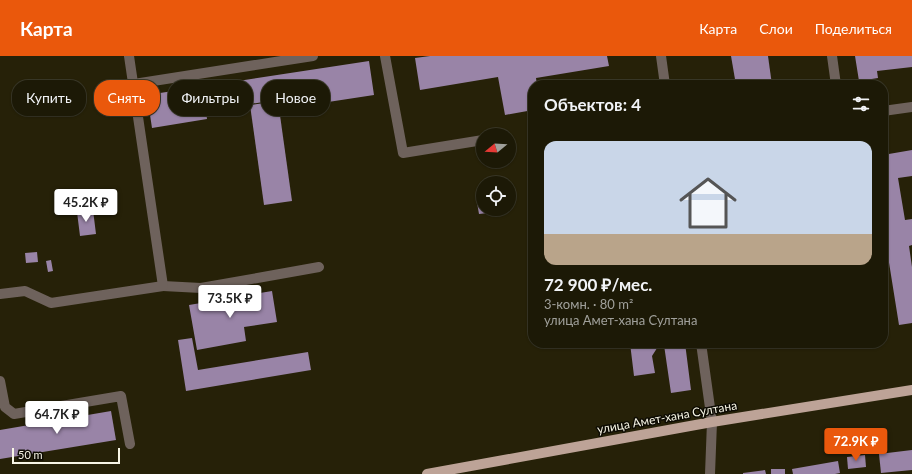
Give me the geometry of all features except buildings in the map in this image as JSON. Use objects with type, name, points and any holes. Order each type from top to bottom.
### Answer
[{"type":"main road","name":"улица Амет-хана Султана","points":[[427,474],[712,422],[912,390]]},
{"type":"street","points":[[129,56],[133,80]]},
{"type":"street","points":[[160,80],[313,56]]},
{"type":"street","points":[[385,56],[404,153],[476,141]]},
{"type":"street","points":[[662,56],[664,80]]},
{"type":"street","points":[[832,56],[835,80]]},
{"type":"street","points":[[888,110],[912,107]]},
{"type":"street","points":[[139,116],[163,286]]},
{"type":"street","points":[[0,294],[25,291],[51,302],[163,286],[201,288],[319,267]]},
{"type":"street","points":[[702,348],[712,422],[710,474]]},
{"type":"street","points":[[0,381],[5,407],[14,414],[121,396],[130,444]]}]
